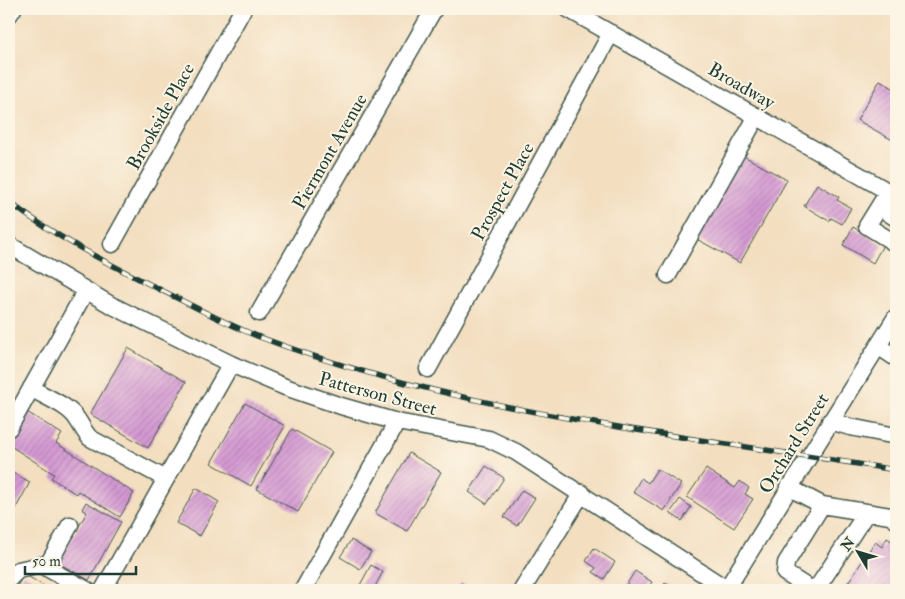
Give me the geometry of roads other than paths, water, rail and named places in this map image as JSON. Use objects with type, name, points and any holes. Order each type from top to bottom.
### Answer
[{"type":"street","points":[[9,15],[12,9]]},
{"type":"street","name":"Brookside Place","points":[[112,244],[243,9]]},
{"type":"street","name":"Piermont Avenue","points":[[259,313],[434,9]]},
{"type":"street","name":"Broadway","points":[[568,9],[892,194]]},
{"type":"street","name":"Prospect Place","points":[[428,369],[611,33]]},
{"type":"street","points":[[668,275],[757,116]]},
{"type":"street","points":[[892,194],[879,207],[867,226],[896,244]]},
{"type":"street","points":[[879,207],[896,218]]},
{"type":"street","name":"Patterson Street","points":[[9,245],[86,292],[231,364],[340,406],[397,422],[489,439],[516,452],[727,590]]},
{"type":"street","points":[[9,428],[86,292]]},
{"type":"street","name":"Orchard Street","points":[[727,590],[788,488],[896,317]]},
{"type":"street","points":[[878,346],[896,358]]},
{"type":"street","points":[[103,590],[231,364]]},
{"type":"street","points":[[31,388],[68,410],[77,418],[82,431],[90,438],[166,479]]},
{"type":"street","points":[[830,421],[896,436]]},
{"type":"street","points":[[303,590],[397,422]]},
{"type":"street","points":[[788,488],[822,505],[890,516],[896,520]]},
{"type":"street","points":[[522,590],[582,494]]},
{"type":"street","points":[[822,505],[786,563],[784,573],[810,589],[820,585],[867,512]]},
{"type":"street","points":[[46,568],[70,525]]},
{"type":"street","points":[[9,579],[18,570],[41,566],[87,590]]},
{"type":"railway","points":[[9,202],[80,248],[206,313],[257,336],[334,363],[413,385],[573,419],[896,470]]}]
